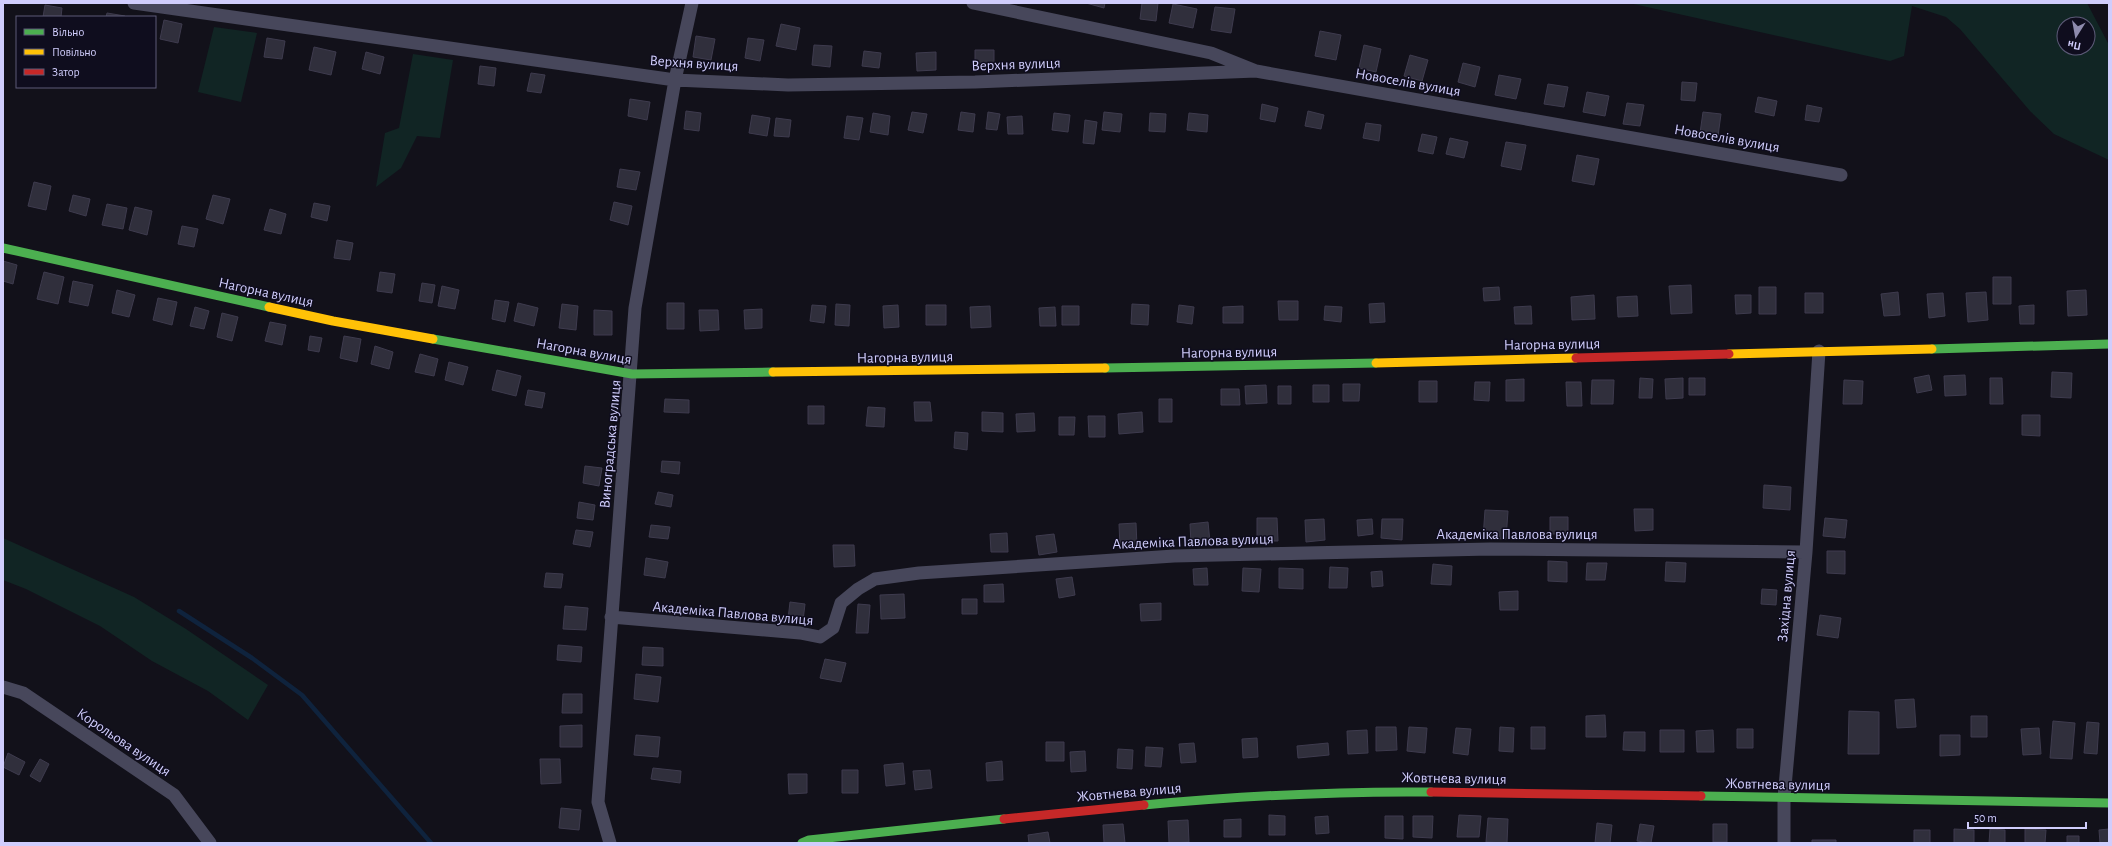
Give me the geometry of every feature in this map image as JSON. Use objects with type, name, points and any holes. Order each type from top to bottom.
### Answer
[{"type":"street","name":"Верхня вулиця","points":[[134,3],[675,80],[788,85],[975,82],[1256,71]]},
{"type":"street","name":"Виноградська вулиця","points":[[610,843],[598,802],[611,617],[632,374],[635,308],[675,80],[692,3]]},
{"type":"street","name":"Новоселів вулиця","points":[[973,3],[1211,53],[1256,71],[1841,175]]},
{"type":"street","name":"Нагорна вулиця","points":[[3,248],[333,321],[632,374],[1210,367],[2109,344]]},
{"type":"street","name":"Західна вулиця","points":[[1784,843],[1784,798],[1806,552],[1819,351]]},
{"type":"street","name":"Академіка Павлова вулиця","points":[[611,617],[800,633],[820,637],[833,628],[841,603],[858,588],[874,579],[919,573],[1174,556],[1490,549],[1806,552]]},
{"type":"street","name":"Корольова вулиця","points":[[3,687],[23,693],[174,795],[210,843]]},
{"type":"street","name":"Жовтнева вулиця","points":[[802,843],[809,840],[1076,811],[1217,798],[1358,791],[2109,803]]},
{"type":"green space","points":[[1629,3],[2087,3],[2094,16],[2056,16],[2056,56],[2096,56],[2096,20],[2109,45],[2109,160],[2054,134],[2030,111],[1960,29],[1946,17],[1912,6],[1904,56],[1890,61]]},
{"type":"green space","points":[[214,27],[257,33],[241,102],[198,92]]},
{"type":"green space","points":[[413,54],[453,60],[440,138],[417,136],[401,168],[376,187],[385,133],[399,128]]},
{"type":"green space","points":[[3,538],[134,597],[186,629],[268,685],[248,720],[208,691],[152,661],[100,626],[26,589],[3,580]]},
{"type":"building","points":[[1086,3],[1105,3],[1104,8]]},
{"type":"building","points":[[1142,3],[1158,3],[1156,21],[1140,19]]},
{"type":"building","points":[[1173,4],[1197,9],[1193,28],[1169,23]]},
{"type":"building","points":[[45,5],[62,8],[61,16],[43,16]]},
{"type":"building","points":[[1215,7],[1235,9],[1231,33],[1211,30]]},
{"type":"building","points":[[107,13],[125,16],[106,16]]},
{"type":"building","points":[[164,20],[182,24],[178,43],[160,39]]},
{"type":"building","points":[[781,24],[800,28],[796,50],[776,46]]},
{"type":"building","points":[[1320,31],[1341,35],[1336,60],[1315,56]]},
{"type":"building","points":[[696,36],[715,39],[711,60],[693,57]]},
{"type":"building","points":[[267,38],[285,41],[282,59],[264,57]]},
{"type":"building","points":[[748,38],[764,40],[760,61],[745,58]]},
{"type":"building","points":[[814,45],[832,46],[830,67],[812,65]]},
{"type":"building","points":[[1364,45],[1381,49],[1376,72],[1359,68]]},
{"type":"building","points":[[314,47],[336,52],[331,75],[309,70]]},
{"type":"building","points":[[975,50],[994,50],[994,69],[975,69]]},
{"type":"building","points":[[864,51],[881,53],[879,68],[862,66]]},
{"type":"building","points":[[366,52],[384,57],[380,74],[362,69]]},
{"type":"building","points":[[936,52],[936,70],[917,71],[916,53]]},
{"type":"building","points":[[1410,55],[1428,60],[1422,81],[1404,76]]},
{"type":"building","points":[[1463,63],[1480,67],[1475,87],[1458,82]]},
{"type":"building","points":[[480,66],[496,68],[494,86],[478,84]]},
{"type":"building","points":[[531,73],[545,75],[541,93],[527,91]]},
{"type":"building","points":[[1499,75],[1521,79],[1516,99],[1495,95]]},
{"type":"building","points":[[1682,82],[1697,83],[1695,101],[1681,100]]},
{"type":"building","points":[[1548,84],[1568,87],[1564,107],[1544,104]]},
{"type":"building","points":[[1587,92],[1609,96],[1605,116],[1583,112]]},
{"type":"building","points":[[1758,97],[1777,101],[1774,116],[1755,112]]},
{"type":"building","points":[[630,99],[650,102],[647,120],[628,116]]},
{"type":"building","points":[[1627,103],[1644,105],[1640,126],[1623,124]]},
{"type":"building","points":[[1262,104],[1278,108],[1275,122],[1260,119]]},
{"type":"building","points":[[1807,105],[1822,108],[1819,122],[1805,120]]},
{"type":"building","points":[[686,111],[701,113],[699,131],[684,129]]},
{"type":"building","points":[[1308,111],[1324,115],[1321,129],[1305,126]]},
{"type":"building","points":[[912,112],[927,114],[923,133],[908,130]]},
{"type":"building","points":[[961,112],[975,114],[973,132],[958,130]]},
{"type":"building","points":[[988,112],[1000,114],[997,130],[986,129]]},
{"type":"building","points":[[1104,112],[1122,114],[1120,132],[1102,130]]},
{"type":"building","points":[[1703,112],[1721,114],[1718,136],[1700,133]]},
{"type":"building","points":[[873,113],[890,116],[888,135],[870,132]]},
{"type":"building","points":[[1054,113],[1070,115],[1068,132],[1052,130]]},
{"type":"building","points":[[1150,113],[1166,114],[1165,132],[1149,131]]},
{"type":"building","points":[[1189,113],[1208,115],[1207,132],[1187,130]]},
{"type":"building","points":[[752,115],[770,118],[767,136],[749,133]]},
{"type":"building","points":[[847,116],[863,118],[859,140],[844,138]]},
{"type":"building","points":[[1022,116],[1023,134],[1008,134],[1007,117]]},
{"type":"building","points":[[776,118],[791,120],[789,137],[774,136]]},
{"type":"building","points":[[1085,120],[1097,122],[1094,144],[1083,143]]},
{"type":"building","points":[[1366,123],[1381,125],[1379,141],[1363,138]]},
{"type":"building","points":[[1422,134],[1437,137],[1433,154],[1418,151]]},
{"type":"building","points":[[1450,138],[1468,142],[1464,158],[1446,154]]},
{"type":"building","points":[[1506,142],[1526,145],[1521,170],[1501,166]]},
{"type":"building","points":[[1577,155],[1599,159],[1594,185],[1572,181]]},
{"type":"building","points":[[620,169],[640,172],[636,190],[617,187]]},
{"type":"building","points":[[34,182],[51,186],[46,210],[28,206]]},
{"type":"building","points":[[73,195],[90,199],[86,216],[69,211]]},
{"type":"building","points":[[213,195],[230,199],[223,224],[206,219]]},
{"type":"building","points":[[614,202],[632,206],[628,225],[610,220]]},
{"type":"building","points":[[314,203],[330,206],[327,221],[311,217]]},
{"type":"building","points":[[107,204],[127,208],[123,229],[102,225]]},
{"type":"building","points":[[135,207],[152,211],[147,235],[129,230]]},
{"type":"building","points":[[270,209],[286,214],[281,234],[264,230]]},
{"type":"building","points":[[182,226],[198,229],[194,247],[178,244]]},
{"type":"building","points":[[337,240],[353,243],[350,260],[334,258]]},
{"type":"building","points":[[3,261],[17,265],[13,284],[3,281]]},
{"type":"building","points":[[44,272],[64,277],[58,304],[37,299]]},
{"type":"building","points":[[380,272],[395,274],[392,293],[377,291]]},
{"type":"building","points":[[1993,277],[2011,277],[2011,304],[1993,304]]},
{"type":"building","points":[[73,281],[93,285],[88,306],[69,302]]},
{"type":"building","points":[[422,283],[435,285],[432,303],[419,301]]},
{"type":"building","points":[[1691,285],[1692,313],[1671,314],[1669,286]]},
{"type":"building","points":[[442,286],[459,290],[455,309],[438,306]]},
{"type":"building","points":[[1499,287],[1500,300],[1484,301],[1483,288]]},
{"type":"building","points":[[1759,287],[1776,287],[1776,314],[1759,314]]},
{"type":"building","points":[[117,290],[135,295],[129,317],[112,313]]},
{"type":"building","points":[[2086,290],[2087,315],[2068,316],[2067,291]]},
{"type":"building","points":[[1898,292],[1900,315],[1884,316],[1881,294]]},
{"type":"building","points":[[1986,292],[1988,320],[1968,322],[1966,293]]},
{"type":"building","points":[[1805,293],[1823,293],[1823,313],[1805,313]]},
{"type":"building","points":[[1943,293],[1945,316],[1929,318],[1927,294]]},
{"type":"building","points":[[1594,295],[1595,319],[1572,320],[1571,297]]},
{"type":"building","points":[[1735,295],[1751,295],[1751,313],[1736,314]]},
{"type":"building","points":[[1637,296],[1638,316],[1618,317],[1617,297]]},
{"type":"building","points":[[158,298],[177,302],[172,325],[153,320]]},
{"type":"building","points":[[495,300],[509,302],[505,322],[492,319]]},
{"type":"building","points":[[1278,301],[1298,301],[1298,320],[1279,320]]},
{"type":"building","points":[[518,303],[538,308],[534,326],[514,321]]},
{"type":"building","points":[[667,303],[684,303],[684,329],[667,329]]},
{"type":"building","points":[[1384,303],[1385,322],[1370,323],[1369,304]]},
{"type":"building","points":[[562,304],[578,306],[576,330],[559,328]]},
{"type":"building","points":[[836,304],[850,305],[849,326],[835,325]]},
{"type":"building","points":[[1132,304],[1149,305],[1148,325],[1131,324]]},
{"type":"building","points":[[812,305],[826,306],[824,323],[810,321]]},
{"type":"building","points":[[898,305],[899,327],[884,328],[883,306]]},
{"type":"building","points":[[926,305],[946,305],[946,325],[926,325]]},
{"type":"building","points":[[1179,305],[1194,307],[1192,324],[1177,322]]},
{"type":"building","points":[[2034,305],[2034,324],[2020,324],[2019,306]]},
{"type":"building","points":[[990,306],[991,327],[971,328],[970,307]]},
{"type":"building","points":[[1062,306],[1079,306],[1079,325],[1062,325]]},
{"type":"building","points":[[1243,306],[1243,323],[1223,323],[1223,307]]},
{"type":"building","points":[[1325,306],[1342,307],[1341,322],[1324,320]]},
{"type":"building","points":[[1531,306],[1532,324],[1515,324],[1514,307]]},
{"type":"building","points":[[195,307],[209,311],[204,329],[190,326]]},
{"type":"building","points":[[1055,307],[1056,326],[1040,326],[1039,308]]},
{"type":"building","points":[[762,309],[762,328],[745,329],[744,310]]},
{"type":"building","points":[[594,310],[612,311],[612,335],[594,335]]},
{"type":"building","points":[[699,310],[718,310],[719,330],[700,331]]},
{"type":"building","points":[[222,313],[238,317],[232,341],[217,337]]},
{"type":"building","points":[[270,322],[286,325],[282,345],[265,341]]},
{"type":"building","points":[[310,336],[322,338],[319,352],[308,350]]},
{"type":"building","points":[[344,336],[361,339],[357,362],[340,358]]},
{"type":"building","points":[[375,346],[393,352],[389,369],[371,364]]},
{"type":"building","points":[[420,354],[438,359],[434,376],[415,372]]},
{"type":"building","points":[[449,362],[468,367],[463,385],[445,380]]},
{"type":"building","points":[[497,370],[521,376],[516,396],[492,390]]},
{"type":"building","points":[[2052,372],[2072,373],[2071,398],[2051,397]]},
{"type":"building","points":[[1929,375],[1932,390],[1917,393],[1914,378]]},
{"type":"building","points":[[1965,375],[1966,395],[1945,396],[1944,376]]},
{"type":"building","points":[[1640,378],[1653,379],[1652,398],[1639,398]]},
{"type":"building","points":[[1683,378],[1683,398],[1666,399],[1665,379]]},
{"type":"building","points":[[1689,378],[1705,378],[1705,395],[1689,395]]},
{"type":"building","points":[[1990,378],[2002,378],[2003,404],[1990,404]]},
{"type":"building","points":[[1524,379],[1524,401],[1506,401],[1506,380]]},
{"type":"building","points":[[1592,380],[1614,380],[1613,404],[1591,404]]},
{"type":"building","points":[[1844,380],[1863,381],[1862,404],[1843,404]]},
{"type":"building","points":[[1419,381],[1437,381],[1437,402],[1419,402]]},
{"type":"building","points":[[1475,382],[1490,382],[1489,401],[1474,400]]},
{"type":"building","points":[[1566,382],[1581,382],[1582,406],[1567,406]]},
{"type":"building","points":[[1343,384],[1360,384],[1359,401],[1343,401]]},
{"type":"building","points":[[1266,385],[1267,403],[1246,404],[1245,386]]},
{"type":"building","points":[[1313,385],[1329,385],[1329,402],[1313,402]]},
{"type":"building","points":[[1278,386],[1291,386],[1291,404],[1278,404]]},
{"type":"building","points":[[1221,389],[1239,389],[1240,405],[1221,405]]},
{"type":"building","points":[[528,390],[545,393],[542,408],[525,405]]},
{"type":"building","points":[[665,399],[689,400],[689,413],[664,412]]},
{"type":"building","points":[[1159,399],[1172,399],[1172,422],[1159,422]]},
{"type":"building","points":[[914,402],[930,402],[932,421],[915,421]]},
{"type":"building","points":[[808,406],[824,406],[824,424],[808,424]]},
{"type":"building","points":[[868,407],[885,408],[884,427],[866,426]]},
{"type":"building","points":[[982,412],[1003,413],[1003,432],[982,431]]},
{"type":"building","points":[[1142,412],[1143,432],[1119,434],[1118,414]]},
{"type":"building","points":[[1034,413],[1035,431],[1017,432],[1016,414]]},
{"type":"building","points":[[2022,415],[2040,415],[2040,436],[2022,435]]},
{"type":"building","points":[[1088,416],[1105,416],[1105,437],[1089,437]]},
{"type":"building","points":[[1059,417],[1075,417],[1074,435],[1059,435]]},
{"type":"building","points":[[955,432],[968,433],[967,450],[954,448]]},
{"type":"building","points":[[662,461],[680,462],[679,474],[661,472]]},
{"type":"building","points":[[585,466],[602,468],[599,486],[583,483]]},
{"type":"building","points":[[1764,485],[1791,487],[1790,510],[1763,508]]},
{"type":"building","points":[[658,492],[673,495],[671,507],[655,504]]},
{"type":"building","points":[[579,502],[595,505],[593,520],[577,518]]},
{"type":"building","points":[[1634,509],[1653,509],[1653,530],[1635,531]]},
{"type":"building","points":[[1485,510],[1508,511],[1506,539],[1483,538]]},
{"type":"building","points":[[1550,517],[1568,517],[1568,534],[1550,534]]},
{"type":"building","points":[[1257,518],[1277,518],[1278,541],[1257,541]]},
{"type":"building","points":[[1825,518],[1847,520],[1845,538],[1823,536]]},
{"type":"building","points":[[1324,519],[1325,540],[1306,542],[1305,520]]},
{"type":"building","points":[[1372,519],[1373,534],[1358,536],[1357,520]]},
{"type":"building","points":[[1382,519],[1403,519],[1402,540],[1381,538]]},
{"type":"building","points":[[1208,522],[1210,542],[1191,544],[1190,524]]},
{"type":"building","points":[[1136,523],[1137,546],[1120,547],[1119,524]]},
{"type":"building","points":[[651,525],[670,527],[668,539],[649,537]]},
{"type":"building","points":[[576,530],[593,532],[590,547],[573,544]]},
{"type":"building","points":[[1007,533],[1008,552],[991,552],[990,534]]},
{"type":"building","points":[[1054,534],[1057,552],[1039,555],[1036,536]]},
{"type":"building","points":[[833,545],[854,545],[855,566],[834,567]]},
{"type":"building","points":[[1827,551],[1845,551],[1845,574],[1827,573]]},
{"type":"building","points":[[646,558],[668,562],[665,578],[644,575]]},
{"type":"building","points":[[1548,561],[1567,562],[1567,582],[1548,581]]},
{"type":"building","points":[[1666,562],[1686,563],[1685,582],[1665,581]]},
{"type":"building","points":[[1587,563],[1607,563],[1605,580],[1586,580]]},
{"type":"building","points":[[1433,564],[1452,566],[1451,585],[1431,584]]},
{"type":"building","points":[[1330,567],[1348,568],[1347,588],[1329,588]]},
{"type":"building","points":[[1207,568],[1208,585],[1194,585],[1193,569]]},
{"type":"building","points":[[1243,568],[1261,569],[1259,592],[1242,591]]},
{"type":"building","points":[[1279,568],[1303,569],[1303,589],[1279,588]]},
{"type":"building","points":[[1382,571],[1383,586],[1372,587],[1371,572]]},
{"type":"building","points":[[546,573],[563,574],[561,588],[544,587]]},
{"type":"building","points":[[1072,577],[1075,595],[1059,598],[1056,579]]},
{"type":"building","points":[[1003,584],[1004,602],[984,602],[984,585]]},
{"type":"building","points":[[1762,589],[1777,590],[1776,605],[1761,604]]},
{"type":"building","points":[[1518,591],[1518,610],[1500,610],[1499,592]]},
{"type":"building","points":[[904,594],[905,618],[881,619],[880,595]]},
{"type":"building","points":[[962,599],[977,599],[977,614],[962,614]]},
{"type":"building","points":[[790,602],[805,604],[803,621],[788,619]]},
{"type":"building","points":[[1161,603],[1161,620],[1141,621],[1140,604]]},
{"type":"building","points":[[858,604],[870,605],[868,633],[856,633]]},
{"type":"building","points":[[565,606],[588,608],[586,630],[563,629]]},
{"type":"building","points":[[1820,615],[1841,618],[1838,638],[1817,635]]},
{"type":"building","points":[[558,645],[582,647],[581,662],[557,660]]},
{"type":"building","points":[[643,647],[663,648],[663,666],[642,665]]},
{"type":"building","points":[[825,659],[846,663],[841,682],[820,678]]},
{"type":"building","points":[[636,674],[661,677],[658,702],[634,699]]},
{"type":"building","points":[[563,694],[582,694],[582,713],[562,713]]},
{"type":"building","points":[[1914,699],[1916,727],[1897,728],[1895,700]]},
{"type":"building","points":[[1849,711],[1879,712],[1879,754],[1848,754]]},
{"type":"building","points":[[1605,715],[1606,737],[1586,737],[1586,716]]},
{"type":"building","points":[[1971,716],[1987,716],[1987,737],[1971,737]]},
{"type":"building","points":[[2053,721],[2075,723],[2072,759],[2050,758]]},
{"type":"building","points":[[2087,722],[2099,723],[2097,754],[2084,753]]},
{"type":"building","points":[[582,725],[582,747],[560,747],[560,726]]},
{"type":"building","points":[[1376,727],[1396,727],[1397,750],[1376,751]]},
{"type":"building","points":[[1409,727],[1427,728],[1425,753],[1407,751]]},
{"type":"building","points":[[1500,727],[1514,728],[1513,752],[1499,751]]},
{"type":"building","points":[[1531,727],[1545,727],[1545,749],[1531,749]]},
{"type":"building","points":[[1456,728],[1471,729],[1468,755],[1453,753]]},
{"type":"building","points":[[2039,728],[2041,754],[2023,755],[2021,729]]},
{"type":"building","points":[[1737,729],[1753,729],[1753,748],[1737,748]]},
{"type":"building","points":[[1367,730],[1368,753],[1348,754],[1347,731]]},
{"type":"building","points":[[1660,730],[1684,730],[1684,752],[1660,752]]},
{"type":"building","points":[[1713,730],[1714,752],[1697,752],[1696,731]]},
{"type":"building","points":[[1624,732],[1645,732],[1645,751],[1623,750]]},
{"type":"building","points":[[636,735],[660,737],[658,757],[634,755]]},
{"type":"building","points":[[1940,735],[1960,735],[1960,755],[1940,756]]},
{"type":"building","points":[[1257,738],[1258,757],[1243,758],[1242,739]]},
{"type":"building","points":[[1046,742],[1064,742],[1064,761],[1046,761]]},
{"type":"building","points":[[1194,743],[1196,762],[1181,763],[1179,744]]},
{"type":"building","points":[[1328,743],[1329,755],[1298,758],[1297,746]]},
{"type":"building","points":[[1146,747],[1163,748],[1161,767],[1145,766]]},
{"type":"building","points":[[1118,749],[1133,750],[1132,769],[1117,768]]},
{"type":"building","points":[[1085,751],[1086,771],[1071,772],[1070,752]]},
{"type":"building","points":[[8,753],[25,762],[19,775],[3,767]]},
{"type":"building","points":[[40,759],[49,764],[40,782],[30,776]]},
{"type":"building","points":[[540,759],[560,759],[561,783],[541,784]]},
{"type":"building","points":[[1002,761],[1003,780],[987,781],[986,763]]},
{"type":"building","points":[[903,763],[905,784],[886,786],[884,765]]},
{"type":"building","points":[[653,768],[681,771],[680,783],[651,779]]},
{"type":"building","points":[[842,770],[858,770],[858,793],[842,793]]},
{"type":"building","points":[[930,770],[932,788],[915,790],[913,771]]},
{"type":"building","points":[[788,774],[807,774],[807,793],[789,794]]},
{"type":"building","points":[[561,808],[581,810],[579,830],[559,828]]},
{"type":"building","points":[[1269,815],[1285,816],[1285,835],[1269,835]]},
{"type":"building","points":[[1459,815],[1481,816],[1479,837],[1457,837]]},
{"type":"building","points":[[1328,816],[1329,833],[1316,834],[1315,817]]},
{"type":"building","points":[[1385,816],[1403,816],[1403,839],[1385,838]]},
{"type":"building","points":[[1413,816],[1433,816],[1432,838],[1413,837]]},
{"type":"building","points":[[1488,818],[1508,819],[1507,843],[1486,842]]},
{"type":"building","points":[[1241,819],[1241,837],[1224,837],[1224,820]]},
{"type":"building","points":[[1188,820],[1189,842],[1169,843],[1168,821]]},
{"type":"building","points":[[1597,823],[1612,825],[1610,843],[1595,843]]},
{"type":"building","points":[[1123,824],[1125,843],[1104,843],[1103,825]]},
{"type":"building","points":[[1640,824],[1654,826],[1651,843],[1637,841]]},
{"type":"building","points":[[1713,824],[1727,824],[1727,842],[1713,842]]},
{"type":"building","points":[[1954,829],[1974,830],[1974,843],[1954,843]]},
{"type":"building","points":[[1990,829],[2005,830],[2005,843],[1989,843]]},
{"type":"building","points":[[2025,829],[2046,830],[2045,843],[2025,843]]},
{"type":"building","points":[[2109,829],[2109,843],[2100,843],[2099,830]]},
{"type":"building","points":[[1914,830],[1930,830],[1930,843],[1914,843]]},
{"type":"building","points":[[1048,832],[1050,843],[1029,843],[1028,835]]},
{"type":"building","points":[[2067,836],[2079,836],[2079,843],[2067,843]]},
{"type":"building","points":[[1812,840],[1836,840],[1836,843],[1812,843]]},
{"type":"waterway","points":[[179,611],[252,658],[302,695],[431,843]]},
{"type":"traffic: fast","points":[[3,248],[269,307]]},
{"type":"traffic: fast","points":[[433,339],[632,374],[773,372]]},
{"type":"traffic: fast","points":[[1932,349],[2109,344]]},
{"type":"traffic: fast","points":[[1105,368],[1376,363]]},
{"type":"traffic: fast","points":[[1144,805],[1288,795],[1359,792],[1431,792]]},
{"type":"traffic: fast","points":[[1701,796],[2109,803]]},
{"type":"traffic: fast","points":[[802,843],[809,840],[1004,819]]},
{"type":"traffic: slow","points":[[269,307],[333,321],[433,339]]},
{"type":"traffic: slow","points":[[1729,354],[1932,349]]},
{"type":"traffic: slow","points":[[1376,363],[1576,358]]},
{"type":"traffic: slow","points":[[773,372],[1105,368]]},
{"type":"traffic: jam","points":[[1576,358],[1729,354]]},
{"type":"traffic: jam","points":[[1431,792],[1701,796]]},
{"type":"traffic: jam","points":[[1004,819],[1144,805]]}]
